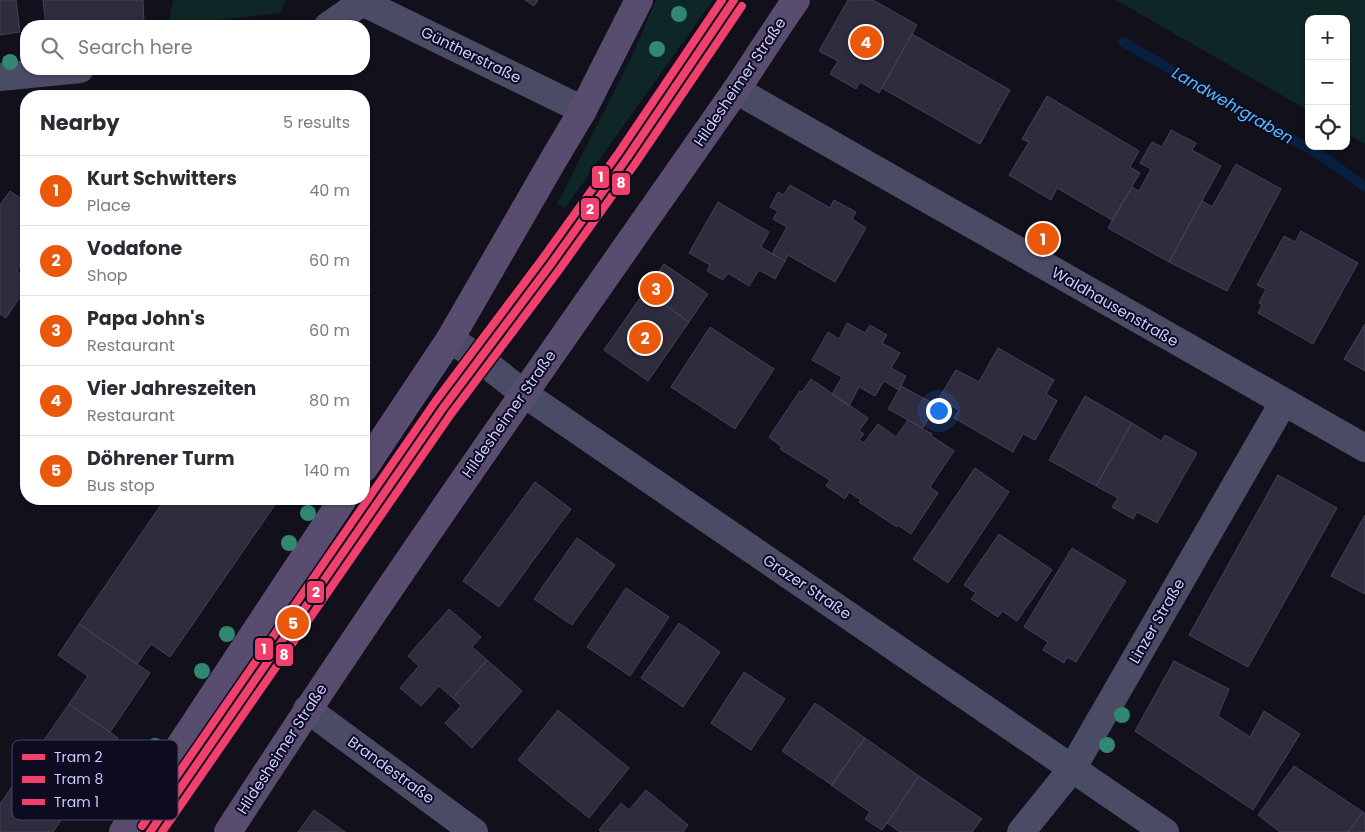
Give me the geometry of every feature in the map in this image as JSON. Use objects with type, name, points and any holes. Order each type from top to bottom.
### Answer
[{"type":"main road","points":[[370,459],[450,339],[584,110],[639,0]]},
{"type":"main road","name":"Hildesheimer Straße","points":[[228,832],[307,709],[523,393],[736,90],[796,0]]},
{"type":"main road","points":[[178,749],[340,505]]},
{"type":"main road","points":[[123,832],[131,820]]},
{"type":"street","name":"Güntherstraße","points":[[360,1],[584,110]]},
{"type":"street","points":[[336,20],[360,1]]},
{"type":"street","points":[[0,77],[20,75]]},
{"type":"street","name":"Waldhausenstraße","points":[[736,90],[1365,448]]},
{"type":"street","name":"Grazer Straße","points":[[450,339],[480,359],[523,393],[1165,832]]},
{"type":"street","name":"Linzer Straße","points":[[1021,832],[1072,769],[1283,403]]},
{"type":"street","name":"Brandestraße","points":[[307,709],[474,832]]},
{"type":"green space","points":[[173,0],[286,0],[281,13],[215,20],[169,20]]},
{"type":"green space","points":[[656,0],[713,0],[565,208],[557,204],[633,54]]},
{"type":"green space","points":[[1116,0],[1365,0],[1365,144],[1350,135],[1350,15],[1305,15],[1305,109]]},
{"type":"building","points":[[0,0],[16,0],[20,32],[0,35]]},
{"type":"building","points":[[43,0],[143,0],[144,20],[45,20]]},
{"type":"building","points":[[525,0],[538,0],[534,6]]},
{"type":"building","points":[[848,0],[873,0],[917,25],[879,93],[860,82],[856,89],[830,74],[838,61],[819,51]]},
{"type":"building","points":[[912,34],[1010,90],[980,144],[882,88]]},
{"type":"building","points":[[1047,96],[1139,151],[1130,167],[1140,173],[1112,220],[1057,188],[1051,200],[1009,175],[1029,142],[1022,139]]},
{"type":"building","points":[[1171,130],[1196,143],[1192,150],[1221,166],[1169,262],[1108,228],[1132,187],[1139,191],[1151,169],[1140,163],[1152,142],[1162,147]]},
{"type":"building","points":[[1236,164],[1281,189],[1227,291],[1169,262],[1202,201],[1212,207]]},
{"type":"building","points":[[790,185],[830,208],[834,200],[856,212],[852,219],[866,228],[835,282],[788,255],[785,261],[772,254],[787,227],[773,219],[778,211],[770,207],[778,192],[784,195]]},
{"type":"building","points":[[10,191],[20,198],[20,266],[17,271],[20,273],[20,297],[6,318],[0,314],[0,205]]},
{"type":"building","points":[[718,202],[769,232],[761,247],[785,261],[775,279],[759,270],[749,286],[728,273],[723,280],[707,271],[710,265],[689,253]]},
{"type":"building","points":[[1301,231],[1358,263],[1313,344],[1258,313],[1262,305],[1259,303],[1266,289],[1257,285],[1284,236],[1295,242]]},
{"type":"building","points":[[664,264],[708,294],[689,322],[645,291]]},
{"type":"building","points":[[645,291],[689,322],[648,381],[604,350]]},
{"type":"building","points":[[847,323],[865,333],[870,325],[887,335],[882,343],[900,353],[891,368],[906,376],[899,390],[884,381],[875,396],[859,387],[849,406],[832,394],[842,377],[812,360],[828,332],[839,339]]},
{"type":"building","points":[[1365,324],[1365,371],[1344,359]]},
{"type":"building","points":[[710,327],[774,369],[735,429],[671,387]]},
{"type":"building","points":[[998,348],[1054,380],[1046,394],[1057,401],[1035,440],[1023,434],[1013,452],[954,418],[959,410],[939,398],[956,370],[979,382]]},
{"type":"building","points":[[811,379],[868,418],[859,431],[864,434],[859,440],[864,443],[878,424],[896,437],[908,420],[932,434],[930,435],[954,451],[930,487],[938,493],[911,534],[859,502],[861,500],[849,492],[845,499],[826,486],[830,480],[780,449],[782,447],[769,437],[800,391],[802,392]]},
{"type":"building","points":[[901,386],[936,405],[923,428],[888,409]]},
{"type":"building","points":[[1085,396],[1132,423],[1096,486],[1049,460]]},
{"type":"building","points":[[1132,423],[1161,441],[1165,435],[1197,453],[1157,523],[1137,512],[1133,519],[1112,507],[1118,498],[1096,486]]},
{"type":"building","points":[[975,468],[1009,492],[948,583],[913,559]]},
{"type":"building","points":[[1278,475],[1337,508],[1248,667],[1189,635]]},
{"type":"building","points":[[535,482],[571,509],[499,607],[463,581]]},
{"type":"building","points":[[161,505],[275,505],[170,657],[151,644],[137,664],[79,624]]},
{"type":"building","points":[[1365,515],[1365,594],[1331,576]]},
{"type":"building","points":[[999,534],[1052,570],[1017,621],[1002,611],[998,617],[971,599],[976,593],[964,585]]},
{"type":"building","points":[[577,538],[615,565],[572,625],[534,599]]},
{"type":"building","points":[[1072,548],[1126,581],[1076,662],[1067,657],[1064,663],[1043,650],[1048,642],[1024,627]]},
{"type":"building","points":[[626,588],[669,617],[630,676],[587,647]]},
{"type":"building","points":[[449,609],[481,637],[472,647],[487,660],[453,698],[439,686],[421,706],[400,688],[419,666],[408,656]]},
{"type":"building","points":[[679,623],[720,652],[683,707],[641,678]]},
{"type":"building","points":[[79,624],[150,673],[110,732],[69,704],[88,676],[58,655]]},
{"type":"building","points":[[487,660],[522,691],[472,748],[445,723],[461,706],[453,698]]},
{"type":"building","points":[[1174,661],[1229,689],[1218,716],[1250,737],[1264,711],[1300,734],[1253,810],[1135,731]]},
{"type":"building","points":[[744,672],[785,699],[751,750],[711,723]]},
{"type":"building","points":[[815,703],[865,738],[832,785],[782,751]]},
{"type":"building","points":[[69,704],[118,738],[117,740],[44,740]]},
{"type":"building","points":[[558,710],[629,768],[589,818],[518,760]]},
{"type":"building","points":[[865,738],[919,776],[882,830],[865,819],[870,812],[831,785]]},
{"type":"building","points":[[1294,766],[1363,812],[1348,832],[1280,832],[1258,815]]},
{"type":"building","points":[[919,776],[982,819],[972,832],[900,832],[887,823]]},
{"type":"building","points":[[12,787],[12,820],[61,820],[53,832],[0,832],[0,804]]},
{"type":"building","points":[[646,790],[688,825],[683,832],[601,832],[599,830],[621,803],[629,810]]},
{"type":"building","points":[[314,810],[345,832],[298,832]]},
{"type":"building","points":[[1363,812],[1365,814],[1365,832],[1348,832]]},
{"type":"waterway","name":"Landwehrgraben","points":[[1123,42],[1325,158],[1365,187]]},
{"type":"tram line","name":"1","points":[[370,496],[435,402],[543,258],[619,152],[722,0]]},
{"type":"tram line","name":"2","points":[[178,791],[443,408],[551,264],[627,158],[734,0]]},
{"type":"tram line","name":"8","points":[[178,809],[451,414],[559,270],[635,164],[742,6]]},
{"type":"tram line","name":"1","points":[[178,774],[364,505]]},
{"type":"tram line","name":"1","points":[[142,826],[146,820]]},
{"type":"tram line","name":"2","points":[[150,832],[158,820]]},
{"type":"tram line","name":"8","points":[[162,832],[170,820]]},
{"type":"place","name":"Vier Jahreszeiten","points":[[866,42]]},
{"type":"place","name":"Kurt Schwitters","points":[[1043,239]]},
{"type":"place","name":"Papa John's","points":[[656,289]]},
{"type":"place","name":"Vodafone","points":[[645,338]]},
{"type":"place","name":"Döhrener Turm","points":[[293,623]]}]
